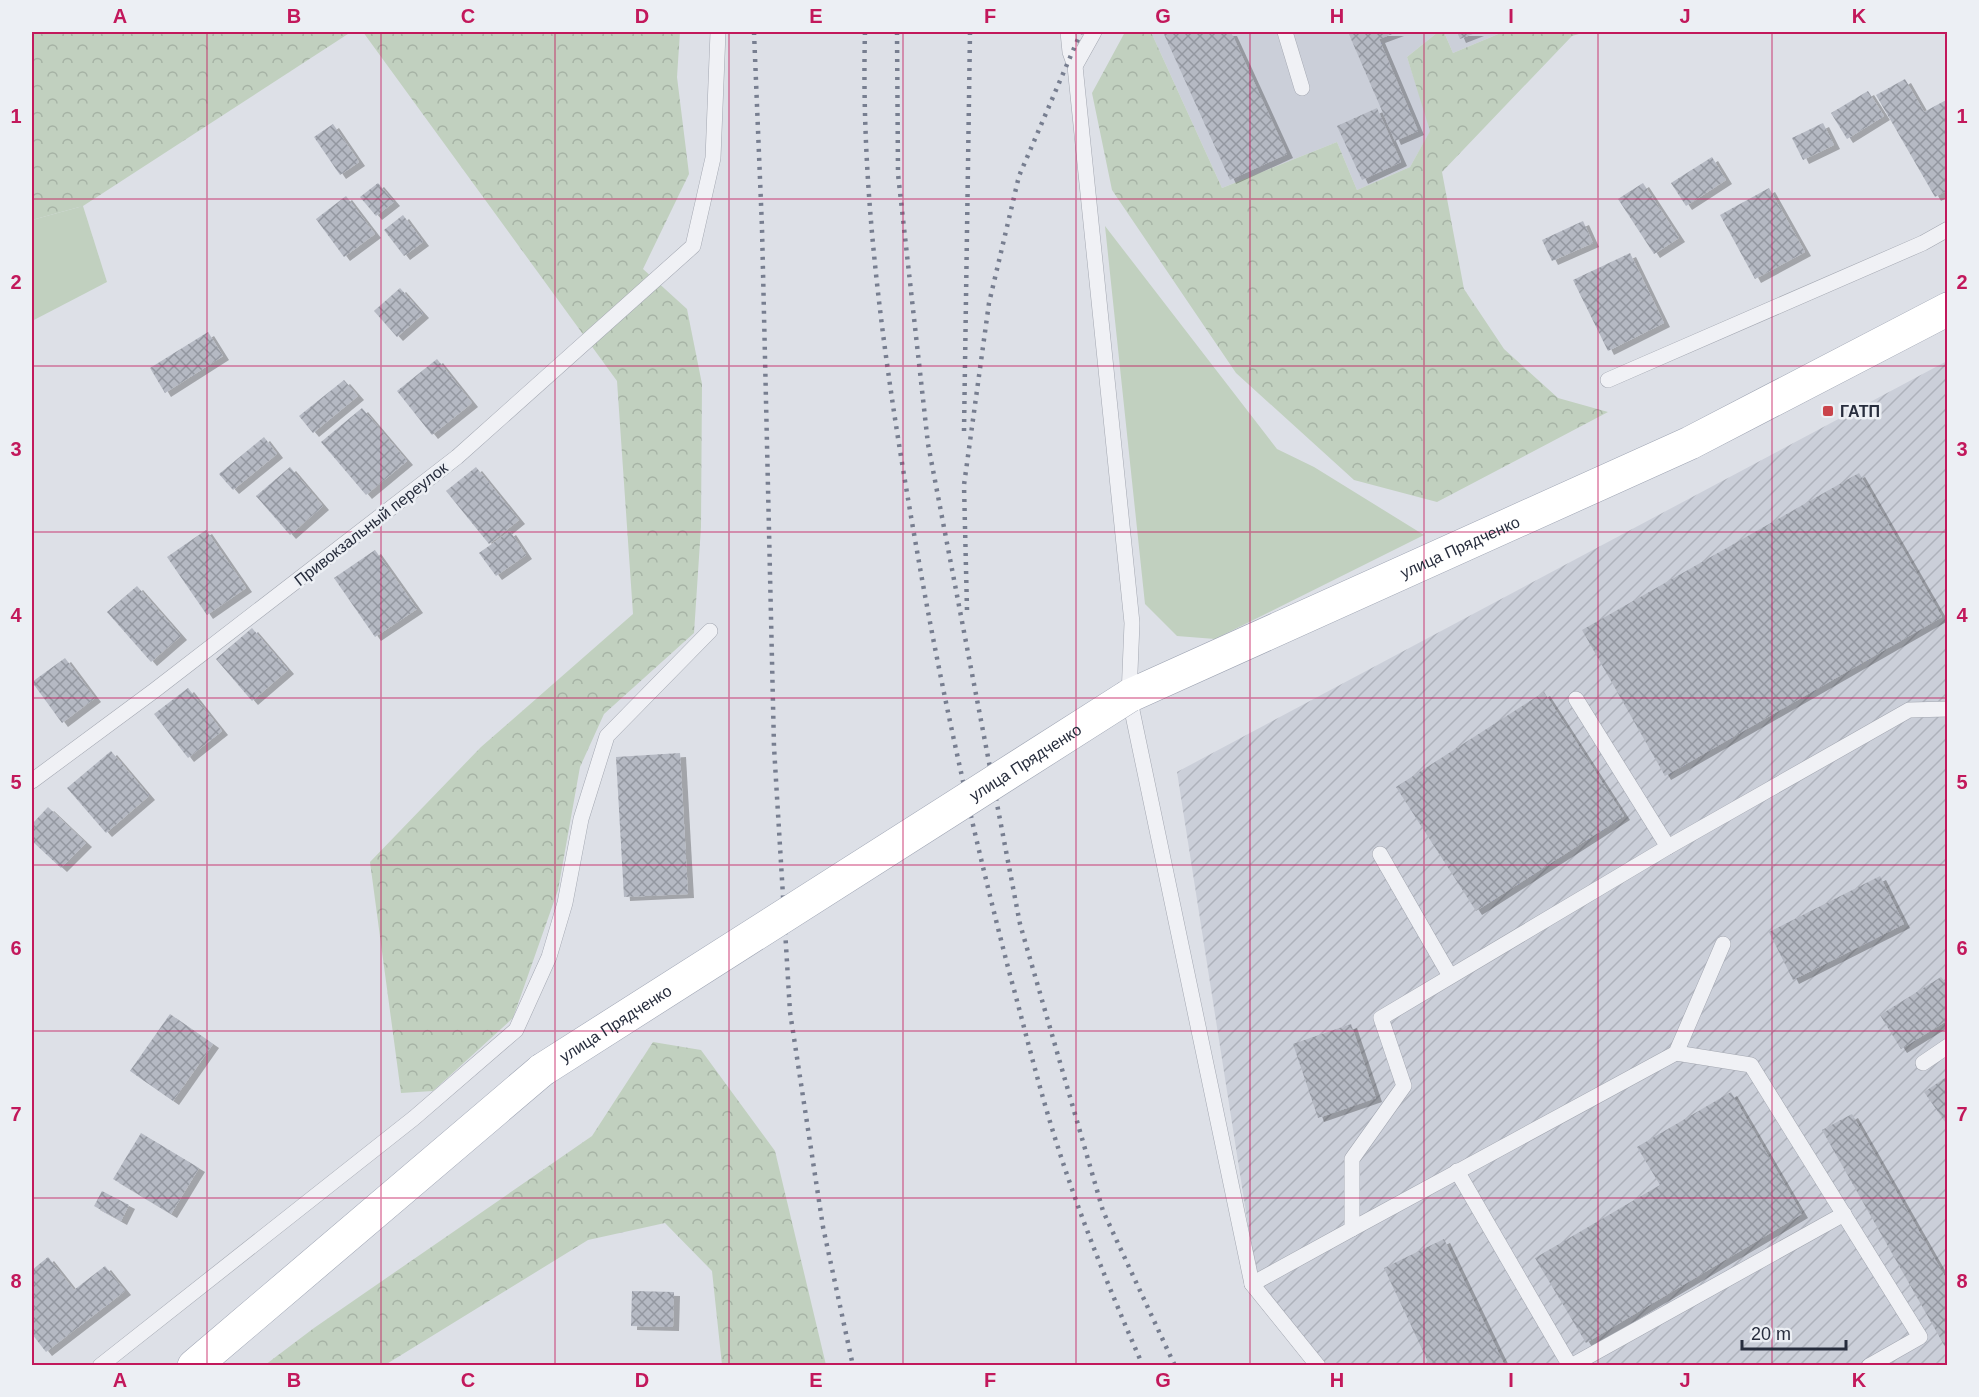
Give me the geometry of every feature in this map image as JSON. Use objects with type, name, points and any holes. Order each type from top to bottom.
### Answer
[{"type":"main road","name":"улица Прядченко","points":[[194,1365],[542,1070],[1129,696],[1690,443],[1947,309]]},
{"type":"lane","name":"Привокзальный переулок","points":[[32,781],[155,690],[457,458],[693,246],[713,158],[718,32]]},
{"type":"lane","points":[[1068,32],[1070,52],[1075,66],[1132,623],[1129,696],[1252,1284],[1318,1365]]},
{"type":"lane","points":[[1075,66],[1094,32]]},
{"type":"lane","points":[[1285,32],[1302,88]]},
{"type":"lane","points":[[1608,380],[1923,243],[1947,229]]},
{"type":"lane","points":[[100,1365],[414,1118],[516,1030],[549,957],[566,903],[581,819],[606,736],[710,631]]},
{"type":"lane","points":[[1576,699],[1668,847]]},
{"type":"lane","points":[[1352,1229],[1352,1159],[1404,1086],[1382,1018],[1668,847],[1909,710],[1947,709]]},
{"type":"lane","points":[[1380,854],[1450,976]]},
{"type":"lane","points":[[1676,1053],[1723,944]]},
{"type":"lane","points":[[1923,1063],[1947,1046]]},
{"type":"lane","points":[[1252,1284],[1676,1053],[1751,1065],[1920,1337],[1869,1365]]},
{"type":"lane","points":[[1457,1171],[1570,1365],[1844,1214]]},
{"type":"shaded area","points":[[1151,32],[1438,32],[1407,57],[1431,130],[1410,167],[1357,190],[1337,142],[1222,188]]},
{"type":"shaded area","points":[[1444,32],[1503,32],[1453,53]]},
{"type":"shaded area","points":[[1947,361],[1947,1365],[1326,1365],[1256,1276],[1177,772]]},
{"type":"green space","points":[[32,32],[351,32],[83,206],[32,220]]},
{"type":"green space","points":[[363,32],[680,32],[677,77],[689,174],[643,269],[687,309],[702,384],[701,527],[694,633],[604,714],[580,767],[558,890],[513,1018],[433,1091],[401,1093],[370,862],[481,747],[633,614],[617,381]]},
{"type":"green space","points":[[1125,32],[1151,32],[1222,188],[1337,142],[1357,190],[1410,167],[1430,131],[1407,57],[1438,32],[1444,32],[1453,53],[1503,32],[1586,32],[1572,36],[1442,172],[1464,289],[1504,349],[1558,398],[1608,412],[1437,502],[1354,480],[1236,373],[1112,190],[1092,93]]},
{"type":"green space","points":[[83,206],[107,282],[32,321],[32,220]]},
{"type":"green space","points":[[1105,226],[1277,449],[1314,467],[1424,535],[1215,639],[1177,636],[1145,604]]},
{"type":"green space","points":[[653,1042],[701,1050],[775,1151],[826,1365],[722,1365],[712,1271],[665,1223],[588,1240],[385,1365],[265,1365],[314,1328],[592,1136]]},
{"type":"building","points":[[1163,32],[1231,32],[1287,154],[1230,180]]},
{"type":"building","points":[[1348,32],[1398,32],[1379,39],[1418,131],[1395,141]]},
{"type":"building","points":[[1457,32],[1478,32],[1460,39]]},
{"type":"building","points":[[1905,79],[1924,112],[1948,99],[1948,190],[1935,197],[1876,95]]},
{"type":"building","points":[[1868,91],[1884,116],[1847,139],[1831,113]]},
{"type":"building","points":[[1377,108],[1401,162],[1362,180],[1337,126]]},
{"type":"building","points":[[1823,123],[1834,145],[1803,160],[1792,138]]},
{"type":"building","points":[[333,124],[359,162],[340,175],[314,137]]},
{"type":"building","points":[[1712,157],[1726,180],[1686,206],[1671,183]]},
{"type":"building","points":[[378,183],[394,202],[376,216],[360,197]]},
{"type":"building","points":[[1643,183],[1679,238],[1654,254],[1618,199]]},
{"type":"building","points":[[1769,188],[1805,252],[1755,279],[1720,215]]},
{"type":"building","points":[[346,196],[375,234],[344,257],[316,219]]},
{"type":"building","points":[[403,215],[423,242],[404,256],[384,230]]},
{"type":"building","points":[[1583,221],[1593,243],[1552,261],[1542,240]]},
{"type":"building","points":[[1630,253],[1664,323],[1608,351],[1573,280]]},
{"type":"building","points":[[400,288],[423,314],[397,337],[374,311]]},
{"type":"building","points":[[208,332],[223,356],[165,393],[150,368]]},
{"type":"building","points":[[437,359],[472,403],[432,435],[397,391]]},
{"type":"building","points":[[344,380],[358,396],[313,433],[299,416]]},
{"type":"building","points":[[362,408],[407,461],[366,495],[321,442]]},
{"type":"building","points":[[264,437],[277,454],[233,490],[219,474]]},
{"type":"building","points":[[290,467],[323,506],[290,535],[256,496]]},
{"type":"building","points":[[476,467],[519,520],[489,544],[446,491]]},
{"type":"building","points":[[1859,473],[1942,617],[1665,776],[1582,630]]},
{"type":"building","points":[[206,530],[246,588],[207,615],[167,557]]},
{"type":"building","points":[[510,531],[526,555],[496,576],[479,553]]},
{"type":"building","points":[[375,550],[417,609],[375,637],[334,578]]},
{"type":"building","points":[[137,586],[181,636],[151,662],[107,612]]},
{"type":"building","points":[[252,628],[288,670],[252,701],[216,659]]},
{"type":"building","points":[[65,658],[95,698],[62,723],[32,682]]},
{"type":"building","points":[[188,688],[222,731],[188,758],[154,714]]},
{"type":"building","points":[[1544,692],[1624,816],[1476,911],[1396,787]]},
{"type":"building","points":[[111,751],[149,796],[106,833],[67,788]]},
{"type":"building","points":[[680,753],[688,894],[624,897],[616,757]]},
{"type":"building","points":[[48,807],[86,843],[61,868],[32,841],[32,824]]},
{"type":"building","points":[[1880,876],[1904,924],[1793,980],[1769,932]]},
{"type":"building","points":[[1941,977],[1948,986],[1948,1020],[1901,1049],[1880,1015]]},
{"type":"building","points":[[170,1014],[213,1044],[173,1101],[130,1071]]},
{"type":"building","points":[[1351,1024],[1376,1098],[1318,1118],[1293,1044]]},
{"type":"building","points":[[1948,1076],[1948,1126],[1924,1092]]},
{"type":"building","points":[[1731,1092],[1802,1214],[1586,1343],[1535,1258],[1660,1185],[1637,1147]]},
{"type":"building","points":[[1852,1114],[1948,1282],[1948,1352],[1822,1130]]},
{"type":"building","points":[[141,1133],[199,1168],[171,1214],[113,1179]]},
{"type":"building","points":[[102,1191],[129,1205],[121,1221],[94,1206]]},
{"type":"building","points":[[1444,1239],[1505,1366],[1430,1366],[1384,1268]]},
{"type":"building","points":[[48,1257],[74,1290],[105,1266],[125,1291],[46,1352],[32,1334],[32,1270]]},
{"type":"building","points":[[632,1291],[674,1292],[673,1327],[631,1326]]},
{"type":"railway","points":[[754,32],[762,228],[774,747],[790,1012],[823,1227],[853,1366]]},
{"type":"railway","points":[[865,32],[867,169],[880,306],[910,512],[951,728],[997,926],[1048,1115],[1091,1242],[1143,1366]]},
{"type":"railway","points":[[897,32],[898,174],[928,444],[1020,924],[1103,1211],[1175,1366]]},
{"type":"railway","points":[[964,431],[970,32]]},
{"type":"railway","points":[[967,610],[964,485],[989,303],[1019,176],[1081,32]]},
{"type":"place","name":"ГАТП","points":[[1828,411]]}]
